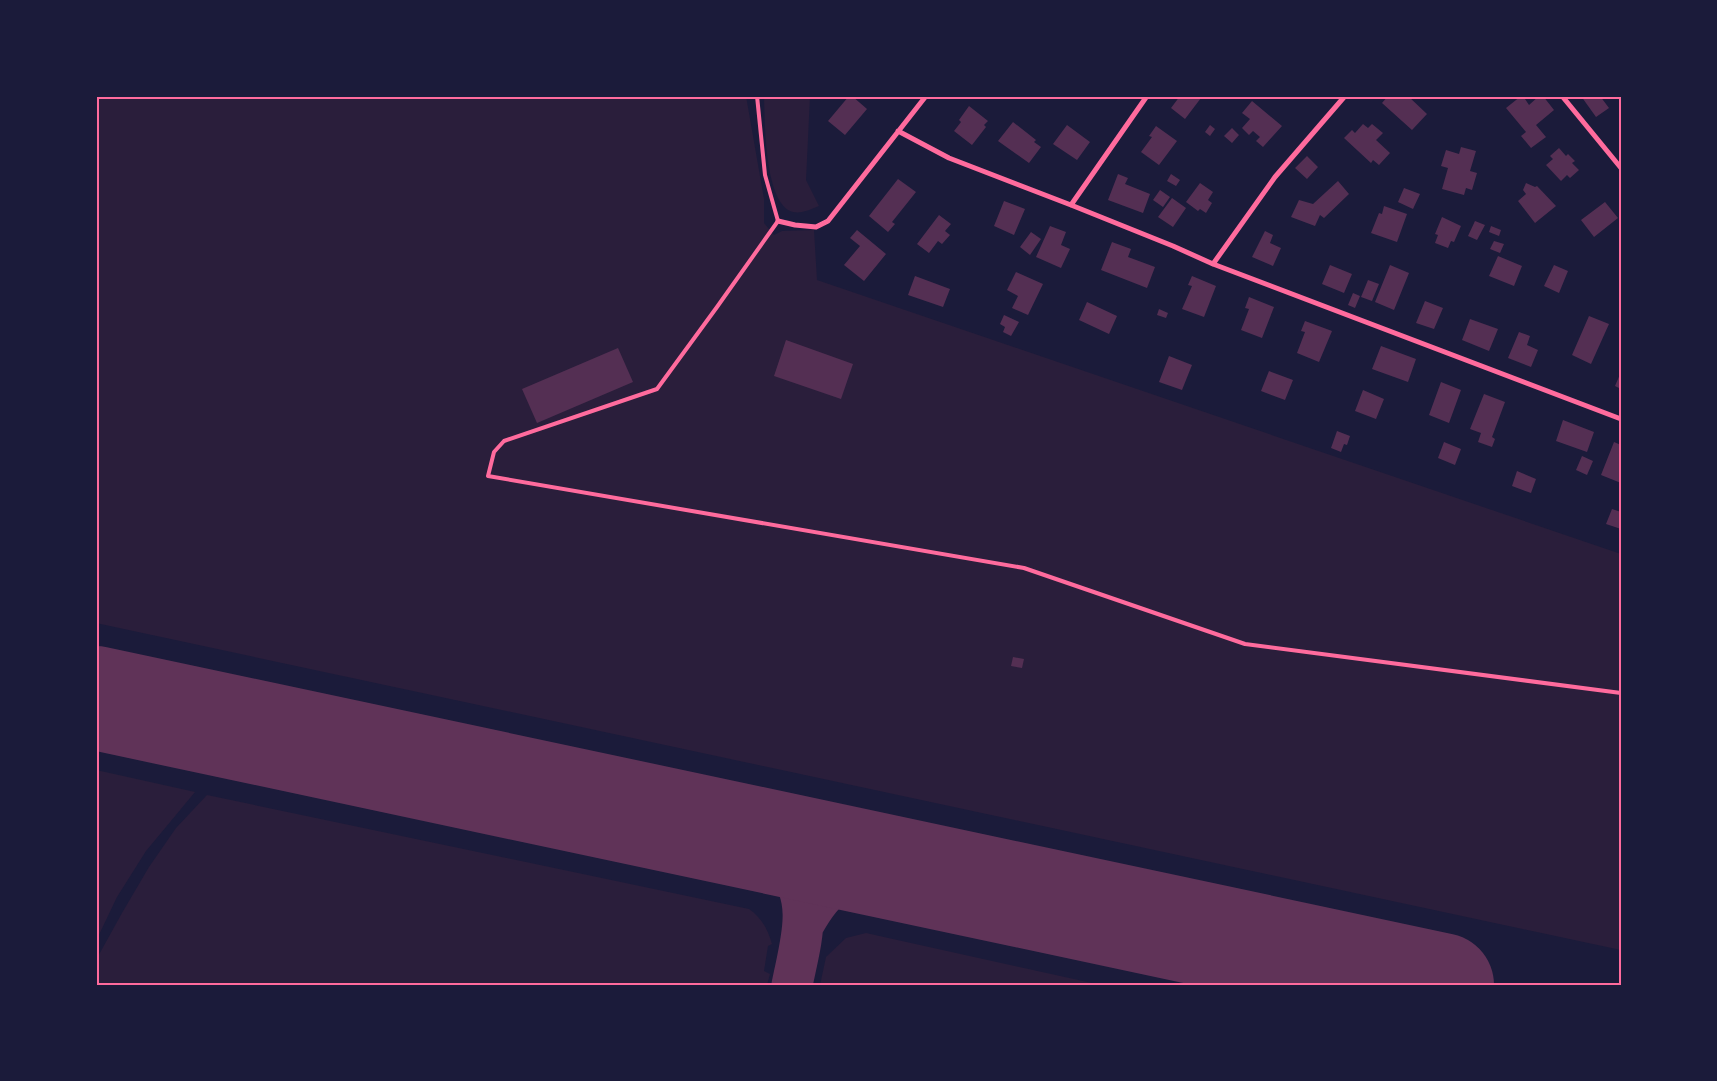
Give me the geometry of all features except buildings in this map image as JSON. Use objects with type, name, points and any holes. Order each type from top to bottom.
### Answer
[{"type":"street","points":[[778,221],[816,227],[828,221],[926,96]]},
{"type":"street","points":[[1071,204],[1147,96]]},
{"type":"street","points":[[1213,264],[1275,177],[1345,96]]},
{"type":"street","points":[[1562,96],[1621,168]]},
{"type":"street","points":[[898,131],[949,158],[1071,204],[1213,264],[1621,419]]},
{"type":"lane","points":[[757,96],[765,175],[778,221],[657,389],[504,441],[494,452],[488,476],[1024,568],[1246,644],[1621,693]]},
{"type":"shaded area","points":[[96,96],[746,96],[764,199],[764,223],[774,235],[782,231],[814,230],[817,280],[1621,554],[1621,950],[96,623]]},
{"type":"shaded area","points":[[764,96],[810,96],[806,180],[819,206],[803,212],[793,212],[783,206],[776,194],[768,160]]},
{"type":"shaded area","points":[[96,770],[195,792],[146,851],[117,897],[96,941]]},
{"type":"shaded area","points":[[207,795],[749,909],[758,916],[764,925],[772,944],[768,946],[764,971],[770,974],[767,985],[96,985],[96,960],[122,913],[149,867],[176,828]]},
{"type":"shaded area","points":[[866,933],[1101,985],[820,985],[826,957],[846,938]]},
{"type":"taxiway","points":[[747,837],[767,849],[784,864],[794,878],[800,892],[803,922],[792,985]]},
{"type":"taxiway","points":[[804,924],[821,898],[839,882],[850,876],[893,868]]},
{"type":"runway","points":[[96,698],[1442,985]]}]
